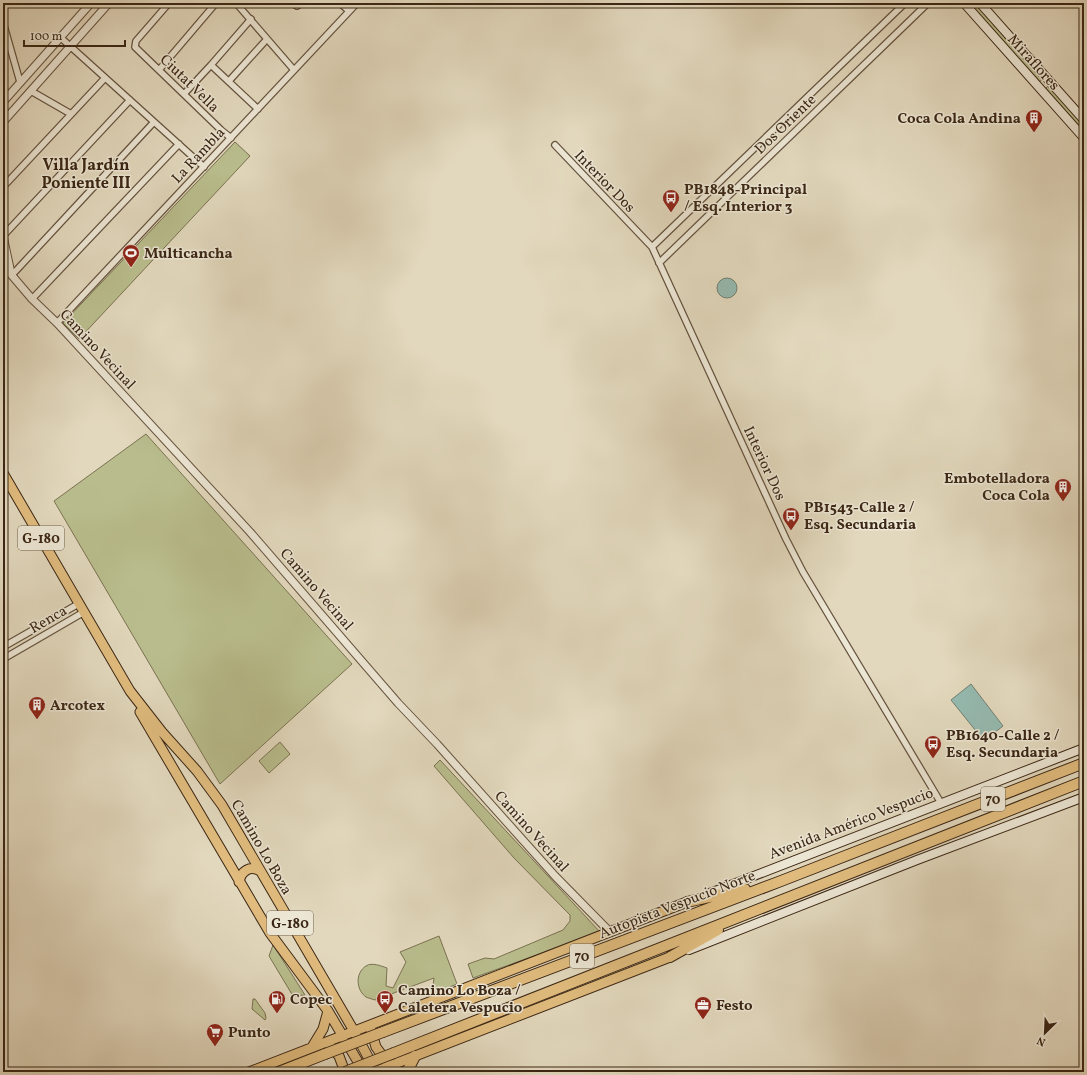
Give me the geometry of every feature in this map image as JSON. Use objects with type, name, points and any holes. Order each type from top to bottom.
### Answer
[{"type":"highway","points":[[1054,775],[1084,760]]},
{"type":"highway","name":"Autopista Vespucio Norte","points":[[280,1072],[781,881],[1084,763]]},
{"type":"highway","name":"70","points":[[345,1072],[1084,781]]},
{"type":"highway","points":[[1062,789],[1084,786]]},
{"type":"highway","points":[[687,902],[781,881]]},
{"type":"highway","points":[[670,958],[748,913]]},
{"type":"highway","points":[[407,1072],[414,1056]]},
{"type":"main road","name":"Miraflores","points":[[964,3],[1084,138]]},
{"type":"main road","name":"Miraflores","points":[[980,3],[1084,120]]},
{"type":"main road","points":[[1041,90],[1042,84],[1049,80]]},
{"type":"main road","name":"Camino Lo Boza","points":[[3,473],[80,603],[130,691],[145,722],[239,882],[270,933],[328,1011],[364,1072]]},
{"type":"main road","name":"Camino Lo Boza","points":[[130,691],[151,719],[197,771],[215,794],[354,1031],[375,1072]]},
{"type":"main road","name":"Avenida Américo Vespucio","points":[[249,1072],[1084,748]]},
{"type":"main road","points":[[375,1072],[1084,797]]},
{"type":"main road","points":[[239,882],[242,874],[246,870],[253,869],[260,871]]},
{"type":"main road","points":[[312,1047],[323,1029],[328,1011]]},
{"type":"main road","points":[[371,1024],[372,1036],[376,1047],[382,1057],[391,1065]]},
{"type":"main road","points":[[325,1042],[339,1056],[345,1072]]},
{"type":"street","points":[[3,102],[91,3]]},
{"type":"street","points":[[3,122],[109,3]]},
{"type":"street","name":"Ciutat Vella","points":[[169,3],[134,45],[158,70],[231,138]]},
{"type":"street","points":[[158,70],[216,3]]},
{"type":"street","points":[[236,3],[294,70]]},
{"type":"street","points":[[292,3],[297,6],[302,3]]},
{"type":"street","points":[[340,3],[349,11]]},
{"type":"street","name":"La Rambla","points":[[57,323],[357,3]]},
{"type":"street","name":"Dos Oriente","points":[[652,248],[905,3]]},
{"type":"street","name":"Dos Oriente","points":[[659,263],[928,3]]},
{"type":"street","points":[[184,94],[251,19]]},
{"type":"street","points":[[3,22],[20,82]]},
{"type":"street","points":[[60,37],[204,167]]},
{"type":"street","points":[[229,81],[267,39]]},
{"type":"street","points":[[211,65],[258,109]]},
{"type":"street","points":[[3,187],[105,78]]},
{"type":"street","points":[[31,91],[71,114]]},
{"type":"street","points":[[12,275],[3,236],[130,100]]},
{"type":"street","points":[[12,275],[154,122]]},
{"type":"street","points":[[32,299],[178,144]]},
{"type":"street","name":"Interior Dos","points":[[555,145],[652,248],[803,572],[941,803]]},
{"type":"street","name":"Camino Vecinal","points":[[3,265],[32,299],[57,323],[250,532],[398,703],[437,744],[555,876],[610,932]]},
{"type":"street","name":"Renca","points":[[3,647],[80,603]]},
{"type":"street","name":"Renca","points":[[3,659],[84,612]]},
{"type":"street","points":[[19,638],[24,646]]},
{"type":"green space","points":[[969,3],[977,3],[1044,78],[1039,82]]},
{"type":"green space","points":[[1050,84],[1084,123],[1084,134],[1045,89]]},
{"type":"green space","points":[[235,142],[250,156],[79,339],[63,323]]},
{"type":"green space","points":[[146,434],[352,664],[220,784],[54,501]]},
{"type":"green space","points":[[280,742],[290,754],[269,773],[259,761]]},
{"type":"green space","points":[[440,760],[600,932],[473,978],[468,964],[485,958],[494,959],[563,930],[570,921],[570,915],[514,858],[434,766]]},
{"type":"green space","points":[[439,936],[457,984],[432,994],[434,978],[375,1000],[366,997],[360,990],[358,982],[362,969],[368,965],[374,964],[387,968],[386,986],[393,988],[406,962],[400,952]]},
{"type":"green space","points":[[273,945],[305,995],[293,996],[269,956]]},
{"type":"green space","points":[[253,999],[255,999],[265,1013],[265,1020],[252,1009]]},
{"type":"water","points":[[727,278],[734,281],[737,288],[734,295],[727,298],[720,295],[717,288],[720,281]]},
{"type":"water","points":[[971,684],[1003,726],[984,741],[951,700]]},
{"type":"place","name":"Coca Cola Andina","points":[[1034,133]]},
{"type":"place","name":"PB1848-Principal / Esq. Interior 3","points":[[671,213]]},
{"type":"place","name":"Multicancha","points":[[131,268]]},
{"type":"place","name":"Embotelladora Coca Cola","points":[[1063,502]]},
{"type":"place","name":"PB1543-Calle 2 / Esq. Secundaria","points":[[791,531]]},
{"type":"place","name":"Arcotex","points":[[37,720]]},
{"type":"place","name":"PB1640-Calle 2 / Esq. Secundaria","points":[[933,759]]},
{"type":"place","name":"Copec","points":[[277,1014]]},
{"type":"place","name":"Camino Lo Boza / Caletera Vespucio","points":[[385,1014]]},
{"type":"place","name":"Festo","points":[[703,1020]]},
{"type":"place","name":"Punto","points":[[215,1047]]},
{"type":"district","name":"Villa Jardín Poniente III","points":[[86,173]]}]
